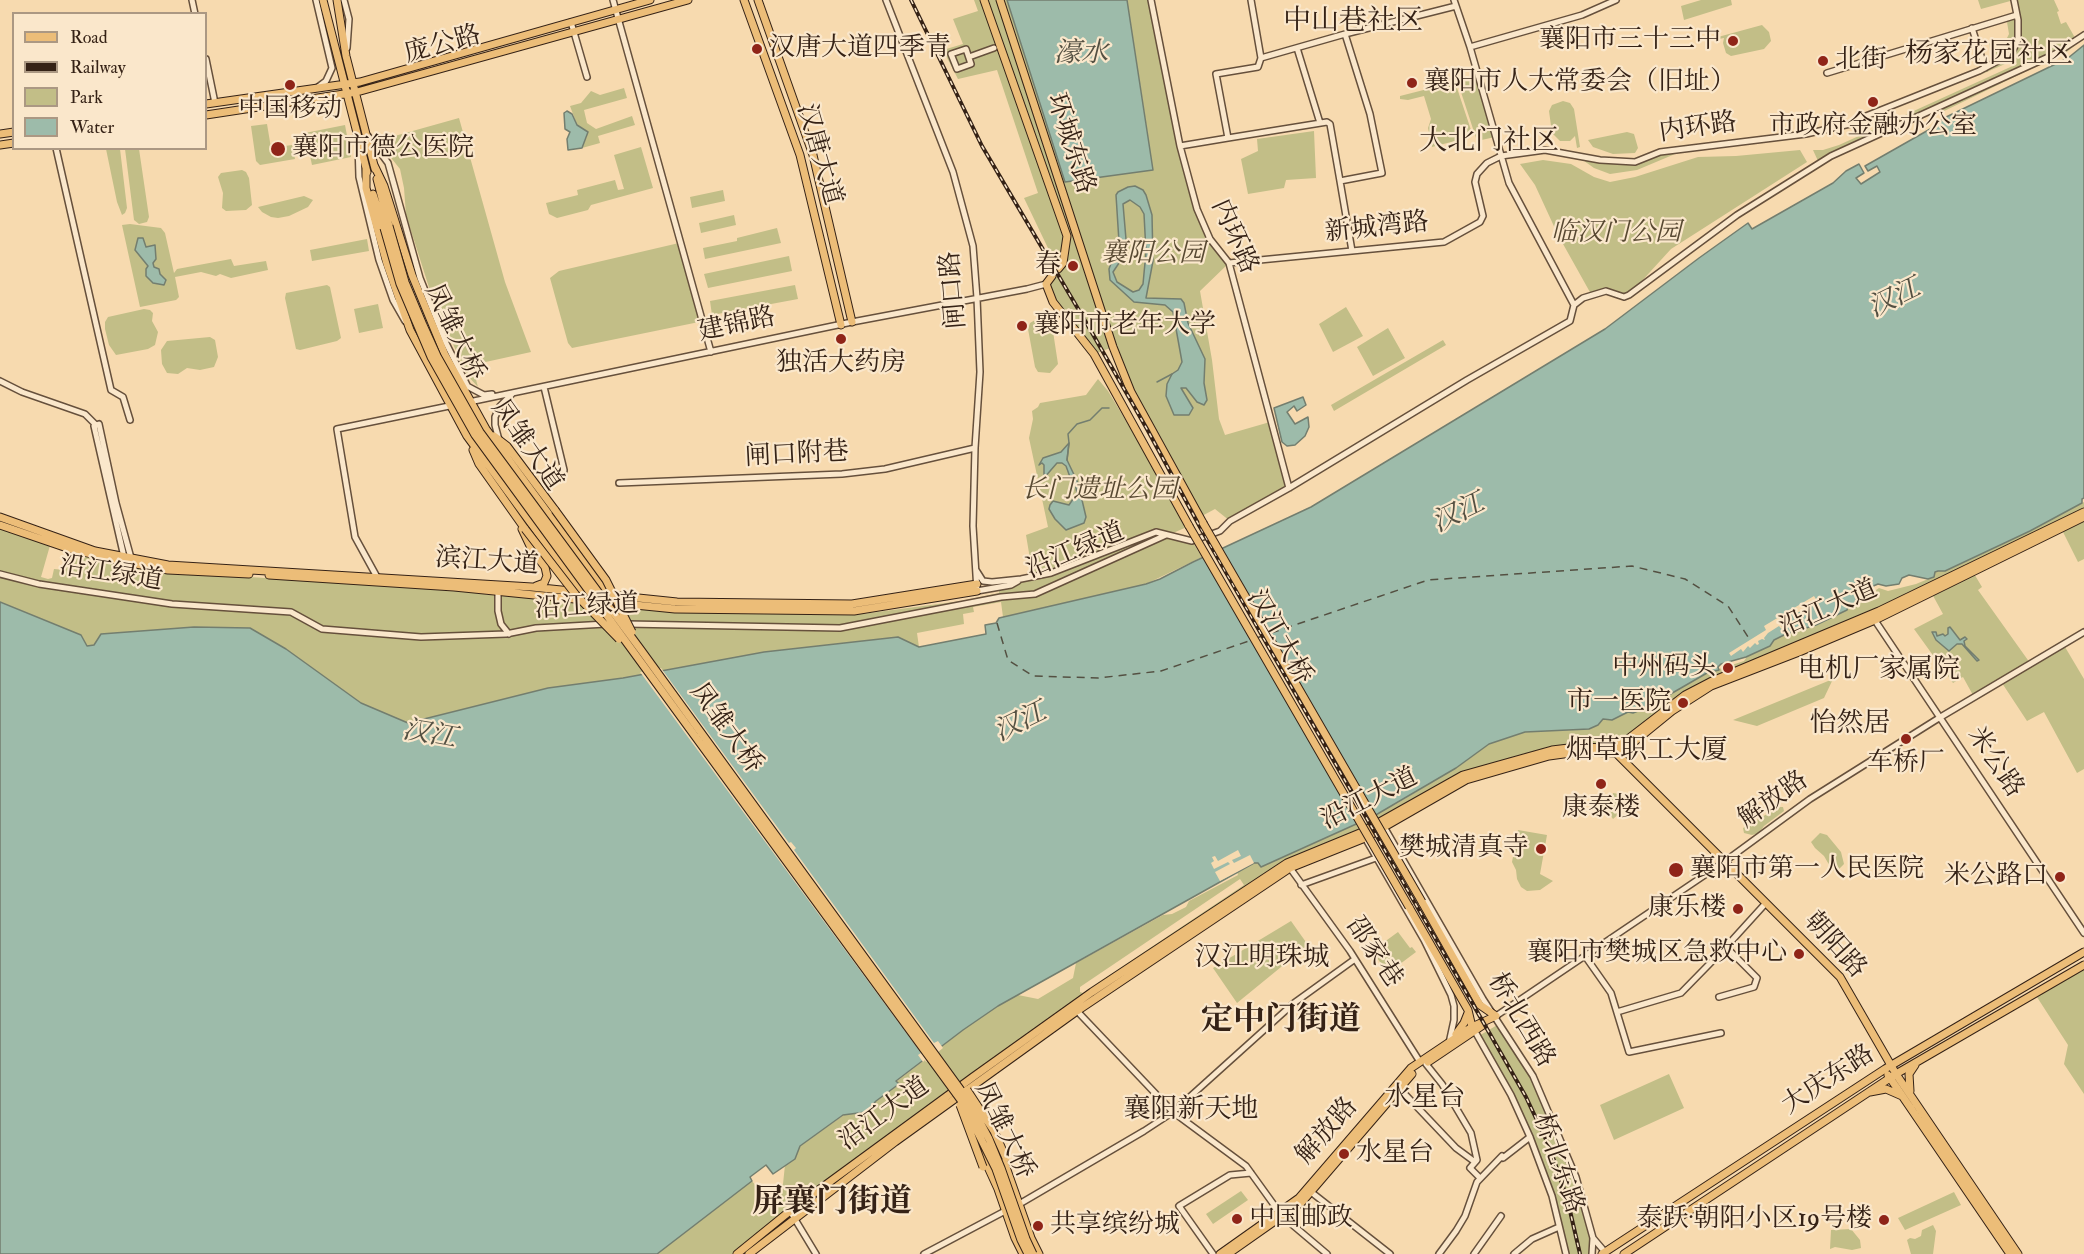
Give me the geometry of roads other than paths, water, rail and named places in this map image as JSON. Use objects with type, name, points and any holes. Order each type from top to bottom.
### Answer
[{"type":"main road","name":"凤雏大道","points":[[323,0],[373,196],[387,227]]},
{"type":"main road","name":"凤雏大道","points":[[337,0],[346,56],[357,92],[387,227]]},
{"type":"main road","name":"庞公路","points":[[207,104],[354,83],[650,0]]},
{"type":"main road","name":"庞公路","points":[[207,115],[357,92],[688,0]]},
{"type":"main road","name":"汉唐大道","points":[[744,0],[800,155],[841,325]]},
{"type":"main road","name":"汉唐大道","points":[[758,0],[813,155],[852,322]]},
{"type":"main road","name":"环城东路","points":[[984,0],[1067,236],[1063,263],[1058,269]]},
{"type":"main road","name":"环城东路","points":[[1000,0],[1087,266]]},
{"type":"main road","name":"凤雏大道","points":[[374,165],[384,186],[412,275],[445,355],[458,380],[486,429],[614,603]]},
{"type":"main road","name":"凤雏大道","points":[[366,168],[366,188],[387,264],[409,328],[467,436],[587,600]]},
{"type":"main road","name":"凤雏大桥","points":[[387,227],[405,282],[423,325],[442,365],[480,432],[638,653],[931,1053],[968,1100],[989,1139],[1033,1254]]},
{"type":"main road","name":"汉江大桥","points":[[1087,266],[1131,392],[1203,523],[1480,1005],[1496,1016]]},
{"type":"main road","points":[[1046,284],[1052,276]]},
{"type":"main road","name":"汉江大桥","points":[[1046,284],[1053,303],[1094,354],[1189,526],[1468,1010],[1473,1029]]},
{"type":"main road","points":[[486,429],[507,446],[606,579],[638,653]]},
{"type":"main road","points":[[467,436],[479,464],[576,595],[638,653]]},
{"type":"main road","name":"沿江大道","points":[[1873,617],[2084,512]]},
{"type":"main road","name":"滨江大道","points":[[0,517],[95,551],[168,565],[532,587],[677,602],[852,604],[977,588]]},
{"type":"main road","name":"沿江大道","points":[[967,1086],[1290,868],[1363,835],[1463,775],[1552,750],[1577,747],[1614,751],[1685,695],[1710,682],[1873,617],[2084,517]]},
{"type":"main road","points":[[518,518],[532,550],[545,567],[547,576],[544,583],[532,587]]},
{"type":"main road","name":"滨江大道","points":[[0,525],[93,556],[168,570],[498,591],[675,609],[854,611],[977,588]]},
{"type":"main road","points":[[588,567],[611,588],[644,599]]},
{"type":"main road","name":"朝阳路","points":[[1614,751],[1840,977],[1891,1065],[1893,1076]]},
{"type":"main road","name":"沿江大道","points":[[749,1254],[1092,992],[1287,863],[1363,835]]},
{"type":"main road","name":"大庆东路","points":[[1604,1253],[1891,1065],[2084,952]]},
{"type":"main road","name":"大庆东路","points":[[1624,1254],[1893,1076],[2084,965]]},
{"type":"main road","points":[[1468,1010],[1473,1017],[1481,1020],[1496,1016]]},
{"type":"main road","points":[[1449,1043],[1464,1023],[1468,1010]]},
{"type":"main road","name":"解放路","points":[[1220,1254],[1302,1202],[1414,1071],[1449,1043],[1496,1016]]},
{"type":"main road","name":"解放路","points":[[1228,1254],[1299,1198],[1411,1068],[1423,1063],[1473,1029]]},
{"type":"main road","name":"凤雏大桥","points":[[931,1053],[984,1141],[1028,1254]]},
{"type":"main road","points":[[931,1053],[955,1074],[994,1131],[1006,1158],[1012,1182]]},
{"type":"main road","points":[[931,1053],[944,1082],[960,1105],[983,1167],[998,1189]]},
{"type":"main road","points":[[1884,1070],[1885,1054]]},
{"type":"main road","points":[[1868,1093],[1886,1089],[1906,1095],[1909,1074],[1917,1062]]},
{"type":"main road","name":"朝阳路","points":[[1884,1070],[1893,1076],[2018,1254]]},
{"type":"main road","points":[[967,1086],[986,1118],[1039,1254]]},
{"type":"main road","name":"朝阳路","points":[[1906,1095],[2010,1254]]},
{"type":"main road","points":[[953,1097],[998,1189],[1023,1254]]},
{"type":"main road","name":"沿江大道","points":[[737,1254],[790,1211],[953,1097]]},
{"type":"street","points":[[315,0],[332,68],[326,81],[316,88]]},
{"type":"street","points":[[344,0],[349,19],[346,56]]},
{"type":"street","points":[[613,0],[711,352]]},
{"type":"street","name":"闸口路","points":[[886,0],[953,172],[973,246],[980,372],[975,448],[974,526],[977,588]]},
{"type":"street","name":"内环路","points":[[1151,0],[1180,146],[1197,209],[1210,239],[1229,263],[1289,488]]},
{"type":"street","points":[[1228,138],[1216,74],[1258,67],[1262,58],[1251,0]]},
{"type":"street","points":[[1470,47],[1582,15],[1616,0]]},
{"type":"street","name":"内环路","points":[[1501,156],[1545,150],[1600,160],[1635,162],[1660,152],[1806,134],[1850,124],[1985,68],[2011,54],[2018,40],[2014,0]]},
{"type":"street","points":[[1262,58],[1455,3],[1509,183],[1574,305]]},
{"type":"street","points":[[1827,73],[2017,15]]},
{"type":"street","points":[[571,22],[587,77]]},
{"type":"street","points":[[1972,28],[1985,68]]},
{"type":"street","points":[[1340,182],[1382,173],[1370,114],[1345,34]]},
{"type":"street","points":[[976,570],[982,581],[1021,579],[1051,573],[1156,532],[1192,541],[1220,531],[1230,521],[1570,321],[1574,305],[1583,298],[1602,291],[1624,297],[1629,295],[1737,215],[1831,156],[2055,54],[2084,35]]},
{"type":"street","points":[[969,57],[994,48]]},
{"type":"street","points":[[1297,48],[1320,123]]},
{"type":"street","points":[[207,64],[215,103]]},
{"type":"street","points":[[1180,146],[1328,122],[1352,251]]},
{"type":"street","points":[[367,134],[388,163],[420,278],[446,343],[468,387]]},
{"type":"street","points":[[358,136],[359,177],[380,260],[393,300],[409,328]]},
{"type":"street","points":[[1496,140],[1504,152],[1513,154]]},
{"type":"street","points":[[1487,163],[1495,154],[1496,140]]},
{"type":"street","points":[[56,150],[111,390],[123,397],[130,420]]},
{"type":"street","points":[[1487,163],[1501,156]]},
{"type":"street","name":"新城湾路","points":[[1229,263],[1444,242],[1480,222],[1483,216],[1475,182],[1477,174],[1487,163]]},
{"type":"street","name":"建锦路","points":[[377,577],[355,537],[336,429],[1046,284]]},
{"type":"street","points":[[1034,288],[1043,292],[1053,303]]},
{"type":"street","points":[[458,380],[484,395],[514,393]]},
{"type":"street","points":[[0,381],[85,414],[96,425],[99,424],[128,557]]},
{"type":"street","points":[[544,387],[564,470]]},
{"type":"street","points":[[499,440],[495,417],[500,406],[514,393]]},
{"type":"street","name":"闸口附巷","points":[[619,483],[842,474],[885,469],[975,448]]},
{"type":"street","name":"沿江绿道","points":[[0,574],[39,584],[172,604],[291,612],[321,629],[421,637],[509,633],[548,627],[598,624],[840,628],[1001,597],[1035,594],[1167,534]]},
{"type":"street","points":[[977,588],[999,588],[1021,579]]},
{"type":"street","points":[[999,588],[1001,597]]},
{"type":"street","points":[[498,591],[498,611],[501,624],[509,633]]},
{"type":"street","name":"米公路","points":[[1873,617],[2084,933]]},
{"type":"street","name":"解放路","points":[[1496,1016],[1724,862],[1810,799],[1939,718],[2084,632]]},
{"type":"street","name":"桥北西路","points":[[1382,824],[1483,999],[1533,1076],[1576,1177],[1593,1238],[1592,1254]]},
{"type":"street","points":[[1363,835],[1424,940],[1451,995],[1454,1020],[1449,1043]]},
{"type":"street","points":[[1301,885],[1376,858]]},
{"type":"street","name":"邵家巷","points":[[1290,868],[1355,959],[1423,1063],[1442,1084],[1471,1133],[1477,1160],[1470,1168],[1480,1178]]},
{"type":"street","points":[[1617,1012],[1681,993],[1766,904]]},
{"type":"street","points":[[1719,997],[1754,987],[1757,978],[1726,947]]},
{"type":"street","points":[[1585,956],[1611,993],[1629,1052],[1721,1033]]},
{"type":"street","points":[[924,1254],[1020,1204],[1173,1112],[1294,1004],[1355,959]]},
{"type":"street","points":[[1077,1011],[1173,1112],[1246,1166],[1281,1214],[1328,1254]]},
{"type":"street","name":"桥北东路","points":[[1473,1029],[1511,1095],[1530,1137],[1552,1196],[1566,1254]]},
{"type":"street","points":[[1400,1089],[1456,1148],[1475,1162]]},
{"type":"street","points":[[1439,1254],[1461,1223],[1480,1178],[1502,1156],[1503,1158],[1530,1137]]},
{"type":"street","points":[[1213,1254],[1179,1206],[1230,1174],[1251,1173]]},
{"type":"street","points":[[1311,1192],[1390,1254]]},
{"type":"street","points":[[790,1211],[816,1254]]},
{"type":"street","points":[[1474,1254],[1501,1216]]},
{"type":"street","points":[[1514,1254],[1532,1239],[1559,1227]]},
{"type":"street","points":[[1593,1238],[1604,1253]]},
{"type":"water","name":"濠水","points":[[1007,0],[1127,0],[1153,170],[1065,182]]},
{"type":"water","name":"汉江","points":[[2084,45],[2084,498],[2082,503],[2030,531],[1945,571],[1935,572],[1934,577],[1928,579],[1909,575],[1902,578],[1899,584],[1886,586],[1878,584],[1871,587],[1856,599],[1855,606],[1848,607],[1847,610],[1816,625],[1786,634],[1774,640],[1770,646],[1746,657],[1721,664],[1718,667],[1719,670],[1707,673],[1648,707],[1633,713],[1628,712],[1612,720],[1603,719],[1598,725],[1589,729],[1525,732],[1489,744],[1456,768],[1374,816],[1261,867],[1258,863],[1254,863],[998,1006],[896,1081],[899,1084],[876,1101],[866,1112],[843,1115],[800,1146],[795,1159],[773,1174],[766,1165],[750,1177],[752,1181],[657,1254],[0,1254],[0,602],[81,635],[87,646],[94,645],[101,634],[194,627],[250,628],[286,649],[361,703],[408,723],[548,688],[623,678],[764,652],[898,637],[919,647],[986,634],[985,625],[996,623],[999,618],[1160,579],[1311,507],[1605,329],[1748,223],[1752,229],[1833,183],[1846,171],[1859,164],[1864,173],[1856,178],[1861,184],[1880,172],[1877,166],[1868,171],[1865,166],[1939,124],[1942,119],[2068,58]]},
{"type":"water","points":[[567,111],[572,114],[577,125],[588,132],[582,148],[568,150],[567,139],[570,132],[565,129],[564,113]]},
{"type":"water","points":[[1135,186],[1143,190],[1152,215],[1153,261],[1146,298],[1181,299],[1188,323],[1205,359],[1204,383],[1207,400],[1204,405],[1197,402],[1186,388],[1181,388],[1193,408],[1189,415],[1174,415],[1166,396],[1167,384],[1182,362],[1173,312],[1165,305],[1134,302],[1110,280],[1109,269],[1119,242],[1116,195],[1128,187]],"holes":[[[1130,200],[1140,207],[1144,214],[1146,252],[1143,284],[1139,290],[1133,292],[1117,282],[1113,272],[1127,251],[1123,204]]]},
{"type":"water","points":[[138,238],[143,238],[146,247],[155,245],[156,259],[153,263],[166,280],[164,285],[153,283],[146,276],[148,266],[135,250]]},
{"type":"water","points":[[1303,397],[1306,405],[1297,411],[1294,406],[1287,412],[1295,424],[1308,417],[1309,427],[1305,436],[1295,445],[1287,446],[1282,442],[1274,408]]},
{"type":"water","points":[[1069,443],[1067,460],[1078,483],[1086,517],[1084,523],[1066,530],[1049,509],[1053,501],[1069,505],[1077,493],[1075,483],[1062,463],[1057,463],[1044,478],[1044,465],[1042,463],[1039,465],[1043,458],[1061,452]]},
{"type":"water","points":[[1950,627],[1960,640],[1965,637],[1967,639],[1964,641],[1965,646],[1979,660],[1977,661],[1962,644],[1957,644],[1949,651],[1936,640],[1932,632],[1936,632],[1937,636],[1943,634],[1945,636]]},
{"type":"waterway","points":[[1157,382],[1172,374]]},
{"type":"waterway","points":[[1067,460],[1068,434],[1077,424],[1090,420],[1102,408],[1109,408]]},
{"type":"railway","points":[[911,0],[982,146],[1087,324],[1200,527],[1526,1097],[1549,1146],[1567,1198],[1580,1254]]},
{"type":"place","name":"襄阳市三十三中","points":[[1733,41]]},
{"type":"place","name":"汉唐大道四季青","points":[[757,49]]},
{"type":"place","name":"北街","points":[[1823,61]]},
{"type":"place","name":"襄阳市人大常委会（旧址）","points":[[1412,83]]},
{"type":"place","name":"中国移动","points":[[290,85]]},
{"type":"place","name":"市政府金融办公室","points":[[1873,102]]},
{"type":"place","name":"襄阳市德公医院","points":[[278,149]]},
{"type":"place","name":"春","points":[[1073,266]]},
{"type":"place","name":"襄阳市老年大学","points":[[1022,326]]},
{"type":"place","name":"独活大药房","points":[[841,339]]},
{"type":"place","name":"中州码头","points":[[1728,668]]},
{"type":"place","name":"市一医院","points":[[1683,703]]},
{"type":"place","name":"车桥厂","points":[[1906,739]]},
{"type":"place","name":"康泰楼","points":[[1601,784]]},
{"type":"place","name":"樊城清真寺","points":[[1541,849]]},
{"type":"place","name":"襄阳市第一人民医院","points":[[1676,870]]},
{"type":"place","name":"米公路口","points":[[2060,877]]},
{"type":"place","name":"康乐楼","points":[[1738,909]]},
{"type":"place","name":"襄阳市樊城区急救中心","points":[[1799,954]]},
{"type":"place","name":"水星台","points":[[1344,1154]]},
{"type":"place","name":"中国邮政","points":[[1237,1219]]},
{"type":"place","name":"泰跃·朝阳小区19号楼","points":[[1884,1220]]},
{"type":"place","name":"共享缤纷城","points":[[1038,1226]]},
{"type":"district","name":"中山巷社区","points":[[1353,23]]},
{"type":"district","name":"杨家花园社区","points":[[1989,56]]},
{"type":"district","name":"大北门社区","points":[[1489,143]]},
{"type":"district","name":"电机厂家属院","points":[[1879,671]]},
{"type":"district","name":"怡然居","points":[[1850,725]]},
{"type":"district","name":"烟草职工大厦","points":[[1647,752]]},
{"type":"district","name":"汉江明珠城","points":[[1262,959]]},
{"type":"district","name":"定中门街道","points":[[1281,1022]]},
{"type":"district","name":"水星台","points":[[1425,1099]]},
{"type":"district","name":"襄阳新天地","points":[[1191,1111]]},
{"type":"district","name":"屏襄门街道","points":[[832,1204]]},
{"type":"park label","name":"临汉门公园","points":[[1616,234]]},
{"type":"park label","name":"襄阳公园","points":[[1153,255]]},
{"type":"park label","name":"长门遗址公园","points":[[1099,491]]}]
